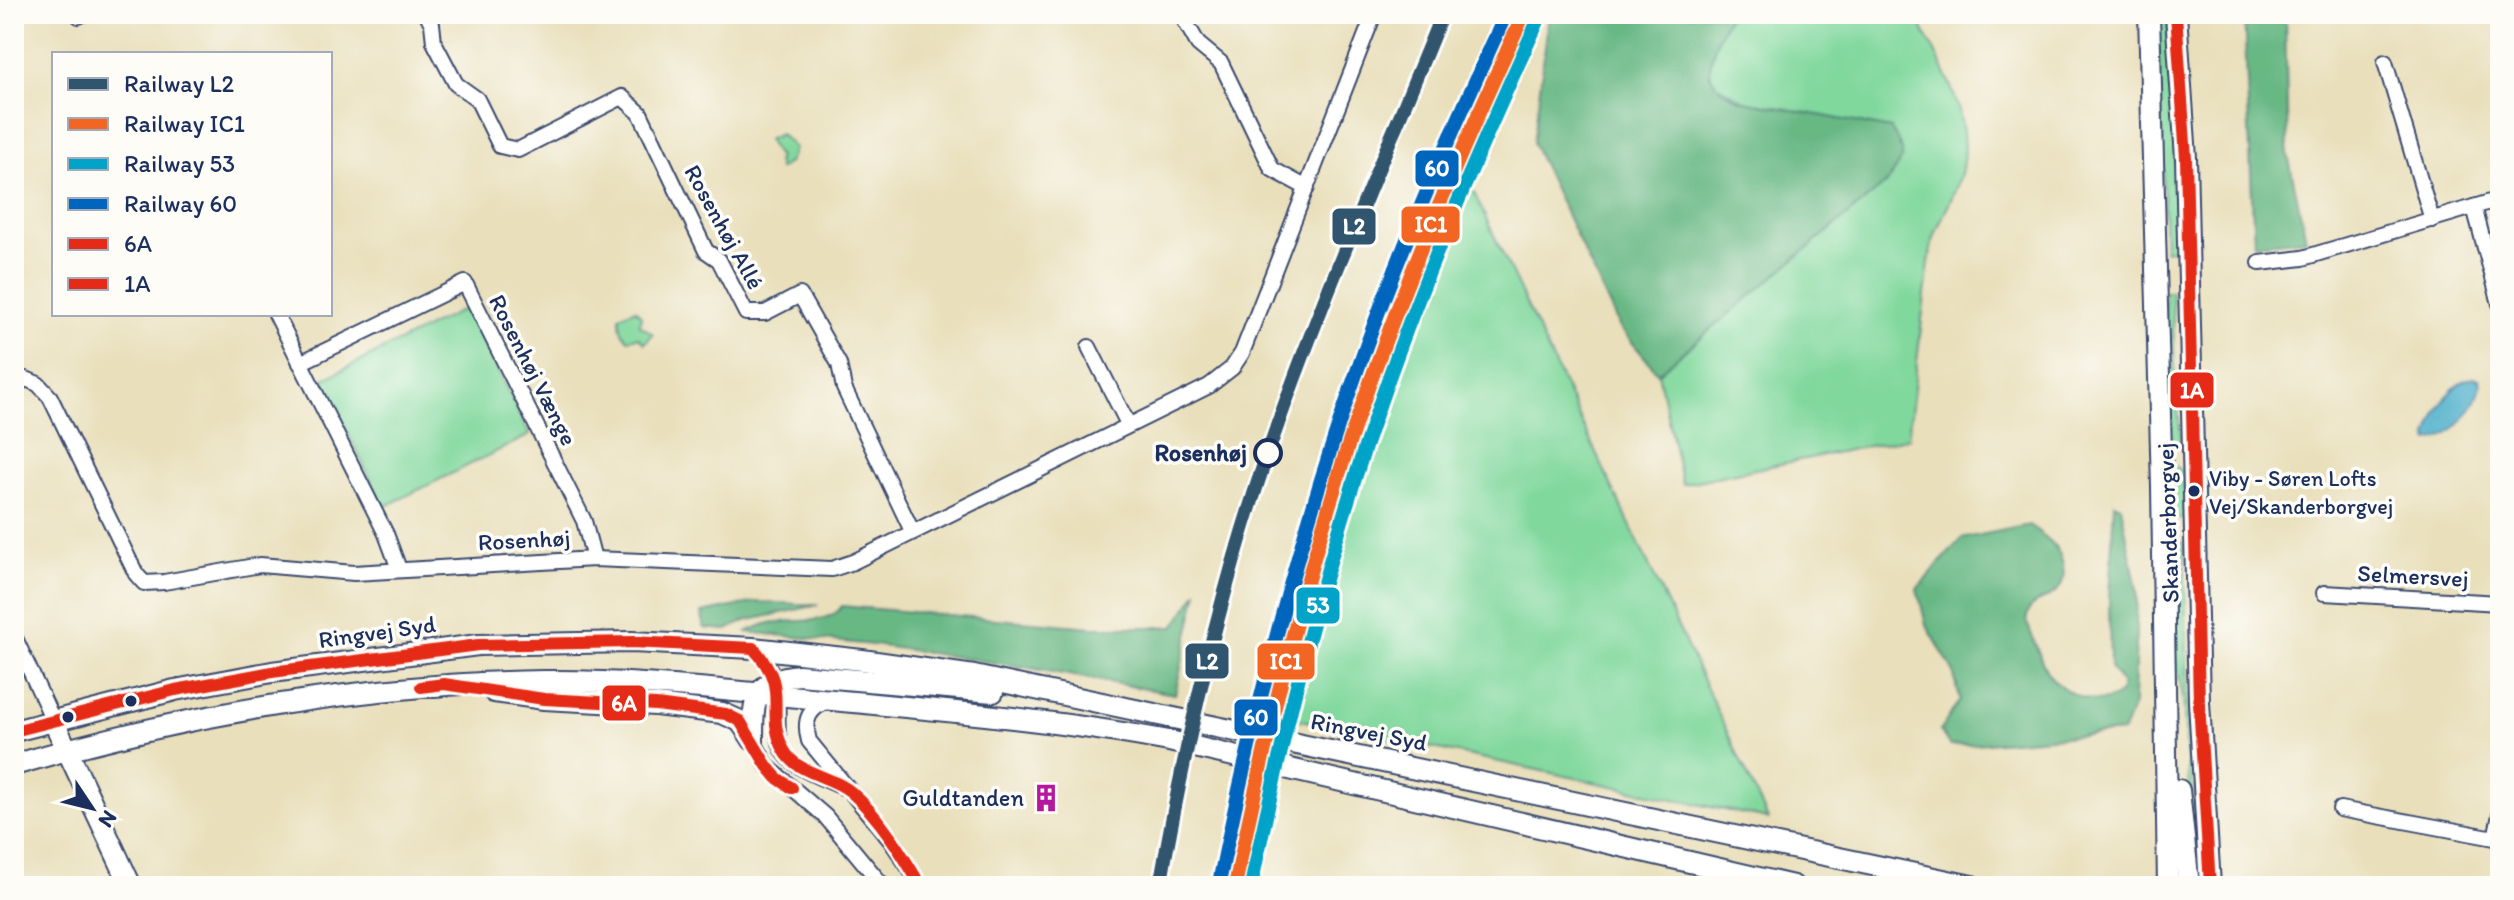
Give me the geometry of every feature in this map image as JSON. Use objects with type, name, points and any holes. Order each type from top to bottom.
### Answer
[{"type":"main road","name":"Skanderborgvej","points":[[2149,14],[2166,671],[2168,886]]},
{"type":"main road","name":"Skanderborgvej","points":[[2176,14],[2186,158],[2199,702],[2210,886]]},
{"type":"main road","name":"Ringvej Syd","points":[[14,731],[175,690],[272,672],[478,645],[632,642],[753,648],[974,676],[1972,886]]},
{"type":"main road","points":[[2166,671],[2189,886]]},
{"type":"main road","points":[[753,740],[754,704],[770,689],[799,675],[1108,704]]},
{"type":"main road","points":[[14,765],[149,730],[244,710],[444,684],[611,682],[770,689],[830,700],[1095,727],[1183,744],[1793,886]]},
{"type":"main road","points":[[444,684],[544,699],[656,705],[722,713],[740,721],[753,740]]},
{"type":"main road","points":[[53,720],[131,886]]},
{"type":"street","points":[[77,14],[83,14]]},
{"type":"street","name":"Rosenhøj Allé","points":[[427,14],[432,24],[434,42],[456,84],[477,99],[500,146],[518,150],[622,97],[640,113],[706,251],[719,260],[746,313],[765,313],[800,295],[839,364],[844,388],[912,531]]},
{"type":"street","points":[[1181,14],[1198,44],[1221,63],[1272,169],[1307,188]]},
{"type":"street","name":"Rosenhøj","points":[[14,385],[26,379],[38,384],[50,397],[136,574],[144,583],[260,565],[354,573],[594,559],[832,569],[853,562],[1209,386],[1232,368],[1242,353],[1374,14]]},
{"type":"street","points":[[2385,62],[2432,220]]},
{"type":"street","points":[[2260,263],[2303,258],[2500,199]]},
{"type":"street","points":[[2474,207],[2500,304]]},
{"type":"street","name":"Rosenhøj Vænge","points":[[300,363],[465,283],[584,521],[594,559]]},
{"type":"street","points":[[277,316],[386,534],[399,569]]},
{"type":"street","points":[[1089,347],[1128,424]]},
{"type":"street","name":"Selmersvej","points":[[2324,593],[2500,603]]},
{"type":"street","points":[[14,636],[53,720]]},
{"type":"street","points":[[753,648],[770,667],[770,689],[785,753],[792,761],[850,791]]},
{"type":"street","points":[[830,700],[809,712],[806,722],[811,746],[891,841],[921,886]]},
{"type":"street","points":[[753,740],[767,766],[825,816],[883,886]]},
{"type":"street","points":[[2340,809],[2498,838],[2500,815]]},
{"type":"green space","points":[[1549,14],[1730,14],[1716,44],[1710,67],[1710,76],[1721,90],[1740,100],[1891,129],[1900,145],[1900,162],[1886,183],[1658,373],[1620,328],[1533,144]]},
{"type":"green space","points":[[1730,14],[1915,14],[1952,88],[1962,127],[1962,169],[1931,249],[1908,438],[1682,484],[1658,373],[1886,183],[1715,84],[1709,66],[1710,57]]},
{"type":"green space","points":[[2158,14],[2167,14],[2179,234],[2177,248],[2165,250]]},
{"type":"green space","points":[[2244,14],[2285,14],[2288,155],[2306,239],[2254,244]]},
{"type":"green space","points":[[780,134],[794,148],[789,162],[779,169],[779,158],[767,140]]},
{"type":"green space","points":[[1468,180],[1768,819],[1287,717],[1357,483]]},
{"type":"green space","points":[[2165,292],[2172,292],[2181,440],[2174,446],[2169,446]]},
{"type":"green space","points":[[466,308],[530,435],[384,507],[322,380]]},
{"type":"green space","points":[[635,309],[641,316],[640,325],[653,334],[645,343],[638,337],[628,339],[621,329],[620,316]]},
{"type":"green space","points":[[2175,466],[2183,472],[2184,518],[2171,521],[2169,470]]},
{"type":"green space","points":[[2114,503],[2121,506],[2137,590],[2134,704],[2123,732],[1950,746],[1940,731],[1960,699],[1953,671],[1926,624],[1917,589],[1961,539],[2029,525],[2055,547],[2063,567],[2060,587],[2034,605],[2027,617],[2044,667],[2060,686],[2080,697],[2102,701],[2112,698],[2121,693],[2121,683],[2110,667],[2109,599]]},
{"type":"green space","points":[[2173,542],[2184,543],[2188,703],[2199,886],[2195,886],[2183,697],[2174,651]]},
{"type":"green space","points":[[1198,591],[1175,694],[882,646],[746,632],[770,623],[829,617],[842,606],[1092,627],[1174,627]]},
{"type":"green space","points":[[756,602],[818,605],[745,621],[727,630],[704,628],[702,613]]},
{"type":"water","points":[[2474,377],[2480,379],[2478,397],[2465,417],[2447,434],[2429,441],[2431,427],[2444,400],[2457,386]]},
{"type":"rail line","name":"L2","points":[[1160,886],[1205,667],[1250,505],[1308,342],[1442,14]]},
{"type":"rail line","name":"60","points":[[1219,883],[1271,658],[1335,436],[1414,222],[1506,14]]},
{"type":"rail line","name":"IC1","points":[[1235,886],[1286,661],[1350,440],[1431,224],[1524,14]]},
{"type":"rail line","name":"53","points":[[1251,886],[1302,665],[1365,447],[1403,338],[1446,231],[1538,21]]},
{"type":"transit line","name":"1A","points":[[2176,14],[2186,158],[2199,702],[2210,886]]},
{"type":"transit line","name":"6A","points":[[14,731],[175,690],[272,672],[478,645],[632,642],[753,648],[772,676],[776,724],[784,750],[797,765],[843,786],[862,802],[890,836],[921,886]]},
{"type":"transit line","name":"6A","points":[[421,687],[444,684],[544,699],[656,705],[726,714],[740,721],[767,766],[777,778],[792,788]]},
{"type":"place","name":"Rosenhøj","points":[[1268,453]]},
{"type":"place","name":"Viby - Søren Lofts Vej/Skanderborgvej","points":[[2194,491]]},
{"type":"place","name":"Guldtanden","points":[[1046,798]]}]
